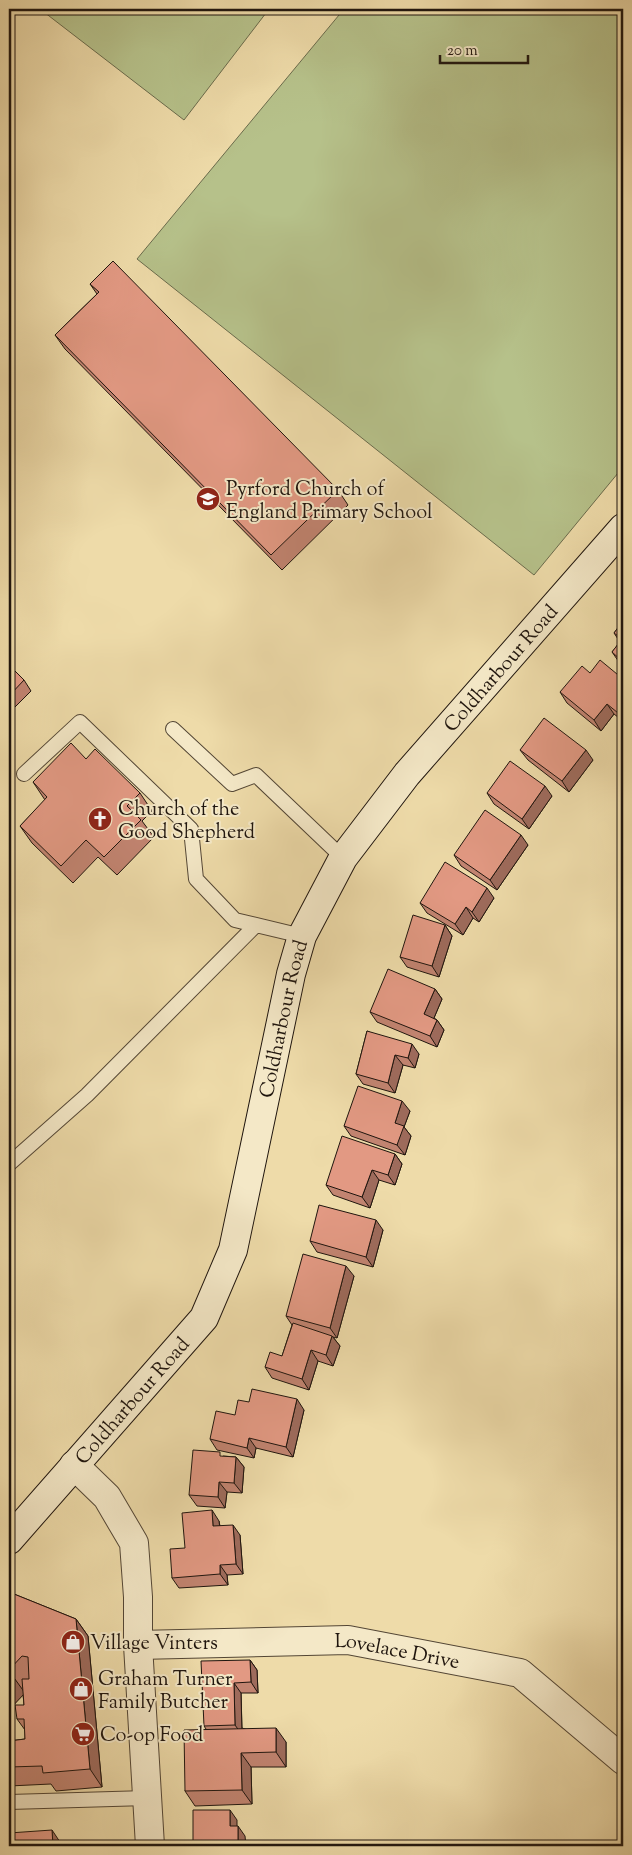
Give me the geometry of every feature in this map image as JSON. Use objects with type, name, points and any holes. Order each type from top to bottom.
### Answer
[{"type":"main road","name":"Coldharbour Road","points":[[9,1540],[204,1318],[233,1250],[291,974],[302,936],[343,858],[407,774],[623,528]]},
{"type":"main road","points":[[74,1465],[107,1496],[134,1543],[150,1846]]},
{"type":"main road","name":"Lovelace Drive","points":[[138,1645],[348,1640],[520,1673],[623,1760]]},
{"type":"lane","points":[[24,774],[80,722],[192,829],[196,878],[236,920],[302,936]]},
{"type":"lane","points":[[173,729],[232,784],[256,775],[343,858]]},
{"type":"lane","points":[[9,1164],[87,1094],[256,925]]},
{"type":"lane","points":[[9,1802],[147,1798]]},
{"type":"green space","points":[[40,9],[261,9],[266,13],[184,120]]},
{"type":"green space","points":[[344,9],[623,9],[623,467],[534,575],[137,259]]},
{"type":"building","points":[[113,261],[338,490],[271,555],[55,335],[99,292],[90,284]]},
{"type":"building","points":[[623,621],[623,662],[612,652],[622,639],[614,633]]},
{"type":"building","points":[[600,660],[623,679],[623,717],[607,704],[594,720],[560,692],[582,666],[590,673]]},
{"type":"building","points":[[9,665],[24,680],[9,696]]},
{"type":"building","points":[[544,718],[586,750],[562,781],[520,750]]},
{"type":"building","name":"Church of the Good Shepherd","points":[[71,743],[86,759],[95,749],[140,793],[127,806],[141,820],[104,857],[86,840],[61,866],[20,826],[47,797],[33,782]]},
{"type":"building","points":[[510,761],[545,786],[522,819],[487,793]]},
{"type":"building","points":[[485,810],[521,835],[490,880],[454,855]]},
{"type":"building","points":[[445,862],[487,888],[472,912],[466,907],[455,924],[420,903]]},
{"type":"building","points":[[413,915],[445,925],[432,966],[400,957]]},
{"type":"building","points":[[388,969],[435,989],[424,1014],[437,1020],[430,1036],[370,1012]]},
{"type":"building","points":[[367,1031],[412,1044],[408,1058],[395,1055],[388,1083],[356,1074]]},
{"type":"building","points":[[358,1086],[402,1101],[395,1123],[404,1126],[397,1145],[344,1126]]},
{"type":"building","points":[[342,1136],[395,1154],[388,1175],[372,1170],[362,1197],[326,1185]]},
{"type":"building","points":[[319,1205],[376,1220],[366,1257],[310,1241]]},
{"type":"building","points":[[303,1254],[346,1266],[330,1328],[286,1316]]},
{"type":"building","points":[[293,1323],[332,1336],[326,1355],[311,1350],[302,1379],[265,1367],[270,1352],[282,1356]]},
{"type":"building","points":[[252,1389],[297,1399],[286,1447],[249,1438],[247,1448],[210,1439],[216,1411],[235,1415],[238,1400],[249,1402]]},
{"type":"building","points":[[193,1450],[220,1452],[220,1456],[236,1457],[234,1483],[219,1482],[218,1497],[189,1495]]},
{"type":"building","points":[[212,1510],[213,1526],[233,1525],[236,1564],[220,1565],[220,1574],[172,1578],[170,1549],[185,1548],[182,1513]]},
{"type":"building","points":[[9,1592],[76,1619],[90,1769],[43,1773],[42,1766],[9,1767],[9,1741],[25,1739],[24,1719],[17,1719],[15,1705],[24,1705],[22,1679],[29,1679],[28,1657],[22,1656],[9,1670]]},
{"type":"building","points":[[250,1660],[251,1682],[234,1683],[235,1725],[204,1726],[201,1661]]},
{"type":"building","points":[[276,1728],[276,1752],[241,1753],[242,1790],[185,1791],[184,1730]]},
{"type":"building","points":[[193,1810],[230,1810],[230,1826],[238,1826],[238,1846],[193,1846]]},
{"type":"building","points":[[52,1830],[53,1846],[9,1846],[9,1833]]},
{"type":"place","name":"Pyrford Church of England Primary School","points":[[208,499]]},
{"type":"place","name":"Church of the Good Shepherd","points":[[100,819]]},
{"type":"place","name":"Village Vinters","points":[[73,1642]]},
{"type":"place","name":"Graham Turner Family Butcher","points":[[81,1689]]},
{"type":"place","name":"Co-op Food","points":[[83,1734]]}]
